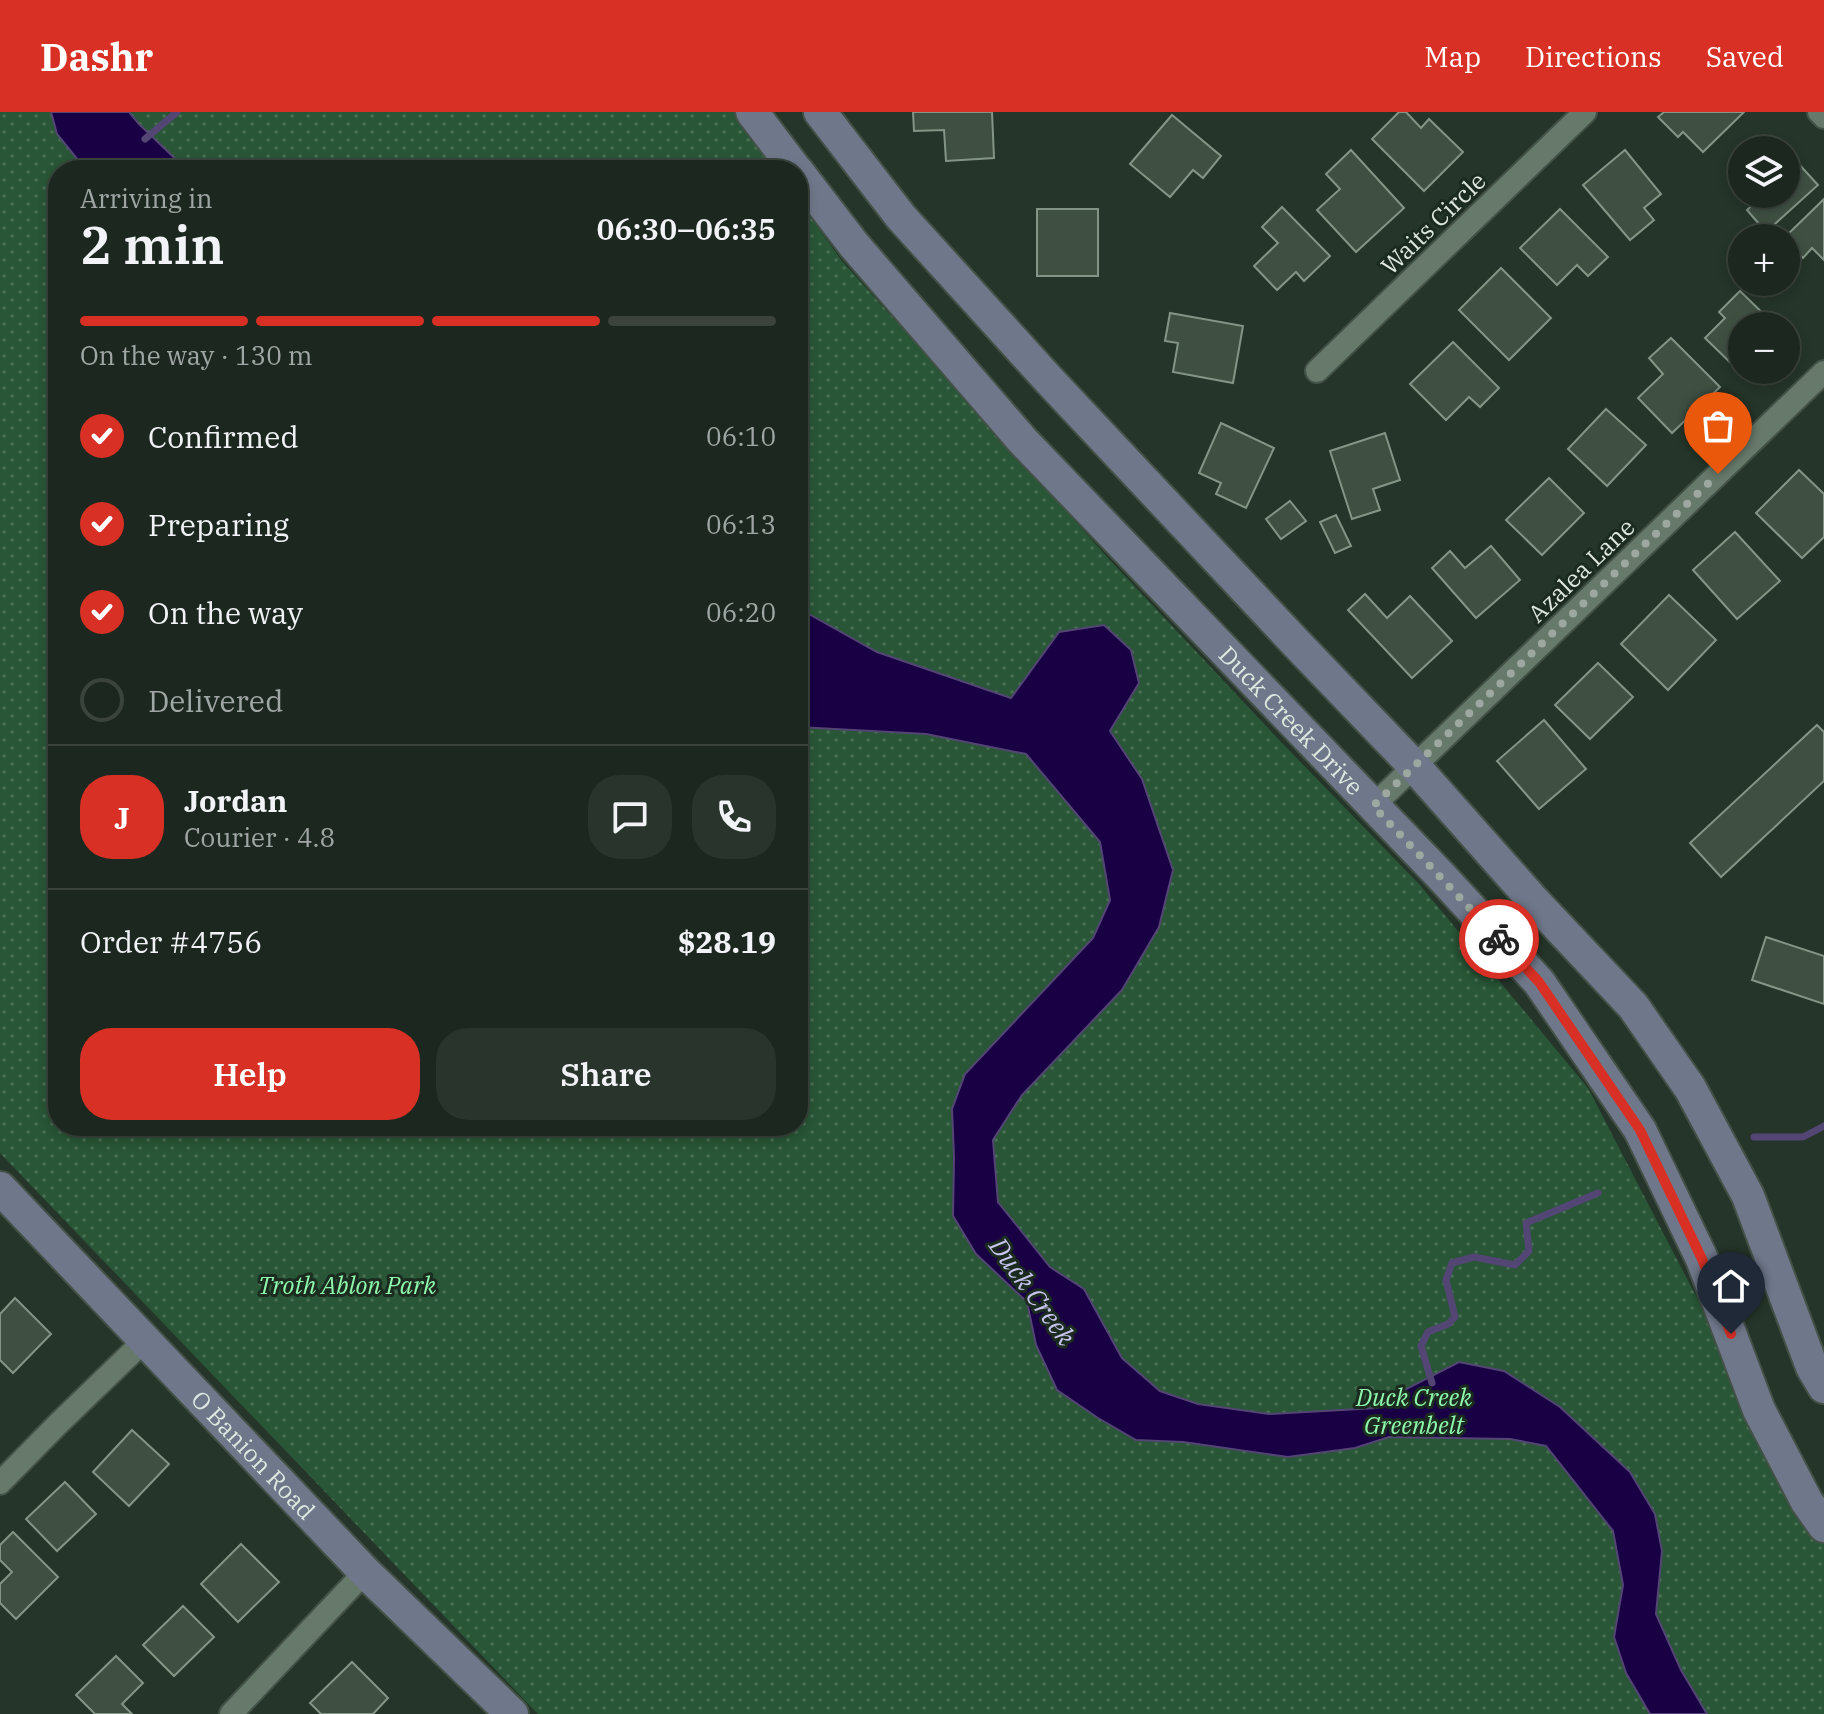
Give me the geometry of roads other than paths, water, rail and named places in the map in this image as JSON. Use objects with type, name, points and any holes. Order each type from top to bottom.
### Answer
[{"type":"main road","name":"Duck Creek Drive","points":[[752,112],[789,160]]},
{"type":"main road","points":[[820,112],[901,217],[1039,369],[1415,767],[1532,899],[1633,1006],[1690,1088],[1748,1196],[1812,1367],[1824,1387]]},
{"type":"main road","name":"Duck Creek Drive","points":[[808,185],[854,245],[1023,441],[1539,982],[1640,1130],[1702,1259],[1759,1410],[1807,1502],[1824,1526]]},
{"type":"main road","name":"O Banion Road","points":[[0,1188],[365,1572],[512,1714]]},
{"type":"street","name":"Waits Circle","points":[[1317,371],[1585,112]]},
{"type":"street","points":[[1819,112],[1824,117]]},
{"type":"street","name":"Azalea Lane","points":[[1373,806],[1824,372]]},
{"type":"street","points":[[0,1483],[145,1340]]},
{"type":"street","points":[[231,1714],[365,1572]]},
{"type":"water","points":[[51,112],[129,112],[177,160],[78,160],[57,134]]},
{"type":"water","name":"Duck Creek","points":[[808,614],[877,652],[1011,698],[1059,632],[1104,625],[1131,650],[1139,683],[1110,731],[1142,779],[1173,870],[1159,927],[1122,990],[1022,1095],[993,1140],[998,1202],[1050,1267],[1084,1289],[1122,1358],[1160,1391],[1198,1404],[1269,1414],[1377,1408],[1459,1362],[1504,1371],[1560,1407],[1630,1472],[1655,1514],[1662,1551],[1656,1614],[1681,1670],[1707,1714],[1650,1714],[1626,1673],[1614,1637],[1623,1585],[1613,1531],[1546,1446],[1510,1439],[1389,1437],[1355,1448],[1288,1457],[1183,1442],[1136,1440],[1057,1390],[1036,1345],[1027,1302],[976,1254],[953,1216],[952,1109],[965,1074],[1093,938],[1110,900],[1100,842],[1026,754],[926,734],[808,728]]},
{"type":"waterway","points":[[145,139],[177,112]]},
{"type":"waterway","points":[[1754,1137],[1803,1137],[1824,1126]]},
{"type":"waterway","points":[[1432,1383],[1421,1346],[1428,1332],[1448,1324],[1455,1317],[1446,1280],[1452,1263],[1474,1257],[1515,1265],[1529,1251],[1526,1223],[1598,1193]]},
{"type":"park label","name":"Troth Ablon Park","points":[[347,1285]]},
{"type":"park label","name":"Duck Creek Greenbelt","points":[[1414,1411]]}]
